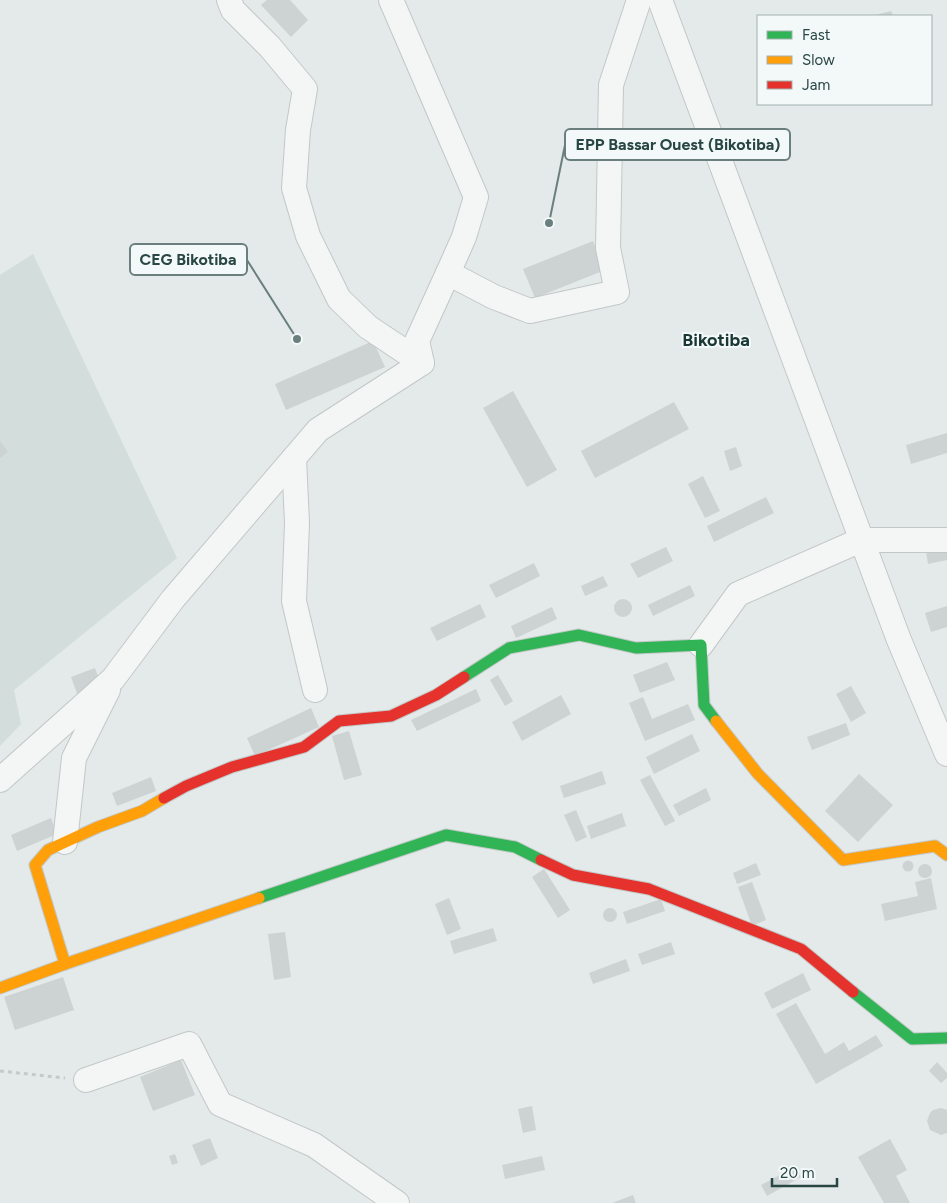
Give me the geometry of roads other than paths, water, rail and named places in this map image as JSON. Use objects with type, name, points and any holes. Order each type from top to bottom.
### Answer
[{"type":"street","points":[[229,0],[233,10],[270,47],[305,89],[298,130],[294,188],[308,236],[339,299],[368,327],[422,364]]},
{"type":"street","points":[[392,0],[476,197],[464,237],[417,341],[422,364]]},
{"type":"street","points":[[448,273],[494,297],[530,311],[617,292],[608,248],[611,85],[639,0]]},
{"type":"street","points":[[660,0],[899,640],[947,754]]},
{"type":"street","points":[[65,842],[74,758],[113,679],[173,599],[318,430],[422,364]]},
{"type":"street","points":[[294,458],[297,523],[294,601],[315,690]]},
{"type":"street","points":[[947,540],[861,540],[738,594],[701,645],[704,705],[758,774],[843,860],[935,846],[947,855]]},
{"type":"street","points":[[65,964],[35,865],[48,850],[98,827],[142,810],[195,782],[232,767],[304,747],[339,721],[391,716],[436,695],[509,648],[579,635],[636,648],[701,645]]},
{"type":"street","points":[[0,780],[113,679]]},
{"type":"street","points":[[0,988],[65,964],[446,835],[515,847],[574,875],[649,889],[801,949],[912,1039],[947,1038]]},
{"type":"street","points":[[86,1080],[189,1044],[220,1104],[314,1145],[397,1203]]},
{"type":"place","name":"EPP Bassar Ouest (Bikotiba)","points":[[549,223]]},
{"type":"place","name":"CEG Bikotiba","points":[[297,339]]},
{"type":"district","name":"Bikotiba","points":[[716,340]]}]
